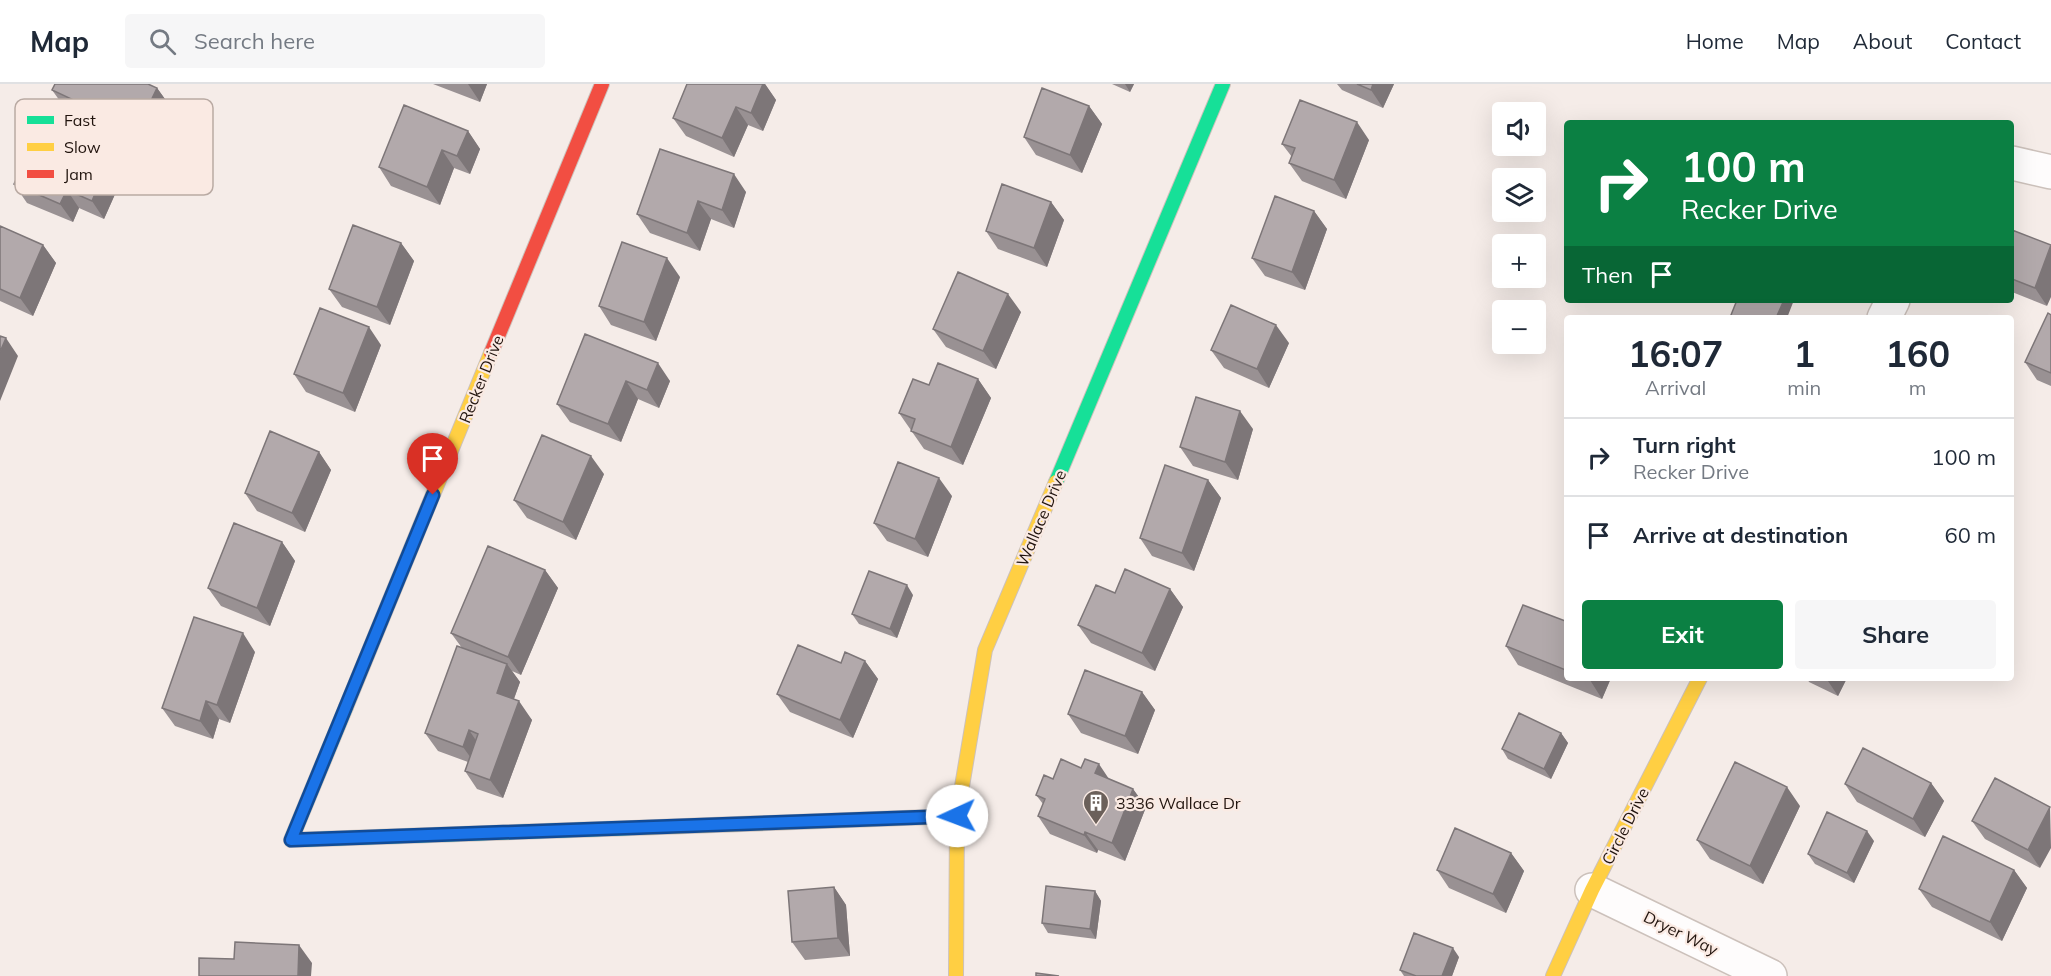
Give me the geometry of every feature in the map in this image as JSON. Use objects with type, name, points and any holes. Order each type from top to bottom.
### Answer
[{"type":"street","name":"Recker Drive","points":[[602,84],[291,840],[957,816]]},
{"type":"street","name":"Wallace Drive","points":[[956,976],[957,816],[985,650],[1223,84]]},
{"type":"street","points":[[2014,163],[2051,172]]},
{"type":"street","name":"Circle Drive","points":[[1553,976],[1592,890],[1698,681]]},
{"type":"street","name":"Dryer Way","points":[[1592,890],[1770,976]]},
{"type":"building","points":[[55,84],[148,84],[157,88],[152,99],[71,99],[52,90]]},
{"type":"building","points":[[687,84],[763,84],[751,113],[736,107],[722,138],[673,118]]},
{"type":"building","points":[[1357,84],[1373,84],[1371,90]]},
{"type":"building","points":[[1042,88],[1089,106],[1070,155],[1024,137]]},
{"type":"building","points":[[1300,100],[1357,122],[1334,180],[1289,163],[1295,148],[1282,144]]},
{"type":"building","points":[[404,105],[468,131],[457,156],[442,150],[427,187],[379,167]]},
{"type":"building","points":[[660,149],[734,174],[722,210],[698,201],[687,233],[637,214]]},
{"type":"building","points":[[1002,184],[1051,202],[1034,248],[986,231]]},
{"type":"building","points":[[39,195],[64,195],[60,204]]},
{"type":"building","points":[[78,195],[94,195],[92,201]]},
{"type":"building","points":[[1275,196],[1314,211],[1292,272],[1252,258]]},
{"type":"building","points":[[353,225],[401,243],[377,307],[329,289]]},
{"type":"building","points":[[0,226],[43,245],[20,298],[0,289]]},
{"type":"building","points":[[2014,231],[2051,245],[2035,288],[2014,280]]},
{"type":"building","points":[[622,242],[667,258],[644,322],[599,306]]},
{"type":"building","points":[[958,272],[1008,294],[983,351],[933,329]]},
{"type":"building","points":[[1736,303],[1783,303],[1777,315],[1731,315]]},
{"type":"building","points":[[1231,305],[1276,325],[1257,369],[1211,350]]},
{"type":"building","points":[[320,308],[369,327],[343,393],[294,374]]},
{"type":"building","points":[[2048,313],[2051,315],[2051,373],[2025,362]]},
{"type":"building","points":[[585,334],[658,363],[647,390],[626,381],[608,424],[557,404]]},
{"type":"building","points":[[0,336],[6,338],[0,352]]},
{"type":"building","points":[[938,363],[978,379],[951,447],[911,431],[915,419],[899,413],[913,379],[929,385]]},
{"type":"building","points":[[1196,397],[1240,411],[1225,462],[1180,447]]},
{"type":"building","points":[[270,431],[319,452],[292,513],[245,493]]},
{"type":"building","points":[[542,435],[591,456],[563,522],[514,500]]},
{"type":"building","points":[[898,462],[939,478],[915,539],[874,523]]},
{"type":"building","points":[[1165,465],[1208,480],[1182,553],[1140,538]]},
{"type":"building","points":[[234,523],[282,542],[257,608],[208,588]]},
{"type":"building","points":[[488,546],[545,570],[508,657],[451,633]]},
{"type":"building","points":[[1125,569],[1170,589],[1142,653],[1078,625],[1096,585],[1115,593]]},
{"type":"building","points":[[869,571],[907,585],[890,629],[852,614]]},
{"type":"building","points":[[1523,605],[1564,620],[1564,669],[1506,646]]},
{"type":"building","points":[[194,617],[243,633],[217,705],[206,701],[200,721],[162,708]]},
{"type":"building","points":[[798,645],[841,663],[845,652],[865,661],[840,720],[777,694]]},
{"type":"building","points":[[457,646],[507,664],[497,693],[519,701],[490,780],[465,771],[478,734],[469,730],[463,747],[425,733]]},
{"type":"building","points":[[1085,670],[1142,692],[1125,736],[1068,714]]},
{"type":"building","points":[[1519,713],[1561,733],[1544,769],[1502,749]]},
{"type":"building","points":[[1863,748],[1931,783],[1913,819],[1845,784]]},
{"type":"building","name":"3336 Wallace Dr","points":[[1061,759],[1081,768],[1085,759],[1099,764],[1095,773],[1133,789],[1112,843],[1085,832],[1084,835],[1038,816],[1045,799],[1036,795],[1044,775],[1053,779]]},
{"type":"building","points":[[1735,762],[1787,787],[1750,866],[1697,840]]},
{"type":"building","points":[[1995,778],[2050,807],[2028,850],[1972,821]]},
{"type":"building","points":[[1827,812],[1867,831],[1847,873],[1808,854]]},
{"type":"building","points":[[1455,828],[1511,853],[1493,894],[1437,870]]},
{"type":"building","points":[[1943,836],[2014,870],[1990,922],[1919,889]]},
{"type":"building","points":[[1046,886],[1095,891],[1090,929],[1042,923]]},
{"type":"building","points":[[834,887],[838,938],[792,942],[788,891]]},
{"type":"building","points":[[1414,933],[1453,948],[1442,976],[1416,976],[1400,970]]},
{"type":"building","points":[[235,942],[299,945],[298,976],[199,976],[199,958],[234,959]]},
{"type":"building","points":[[1036,973],[1059,976],[1036,976]]},
{"type":"traffic: fast","points":[[1056,482],[1223,84]]},
{"type":"traffic: fast","points":[[346,707],[291,840],[632,828]]},
{"type":"traffic: slow","points":[[346,707],[491,353]]},
{"type":"traffic: slow","points":[[956,976],[957,816],[985,650],[1056,482]]},
{"type":"traffic: slow","points":[[1553,976],[1592,890],[1698,681]]},
{"type":"traffic: slow","points":[[632,828],[957,816]]},
{"type":"traffic: jam","points":[[491,353],[602,84]]},
{"type":"place","name":"3336 Wallace Dr","points":[[1096,826]]},
{"type":"route","points":[[433,495],[291,840],[957,816]]}]
